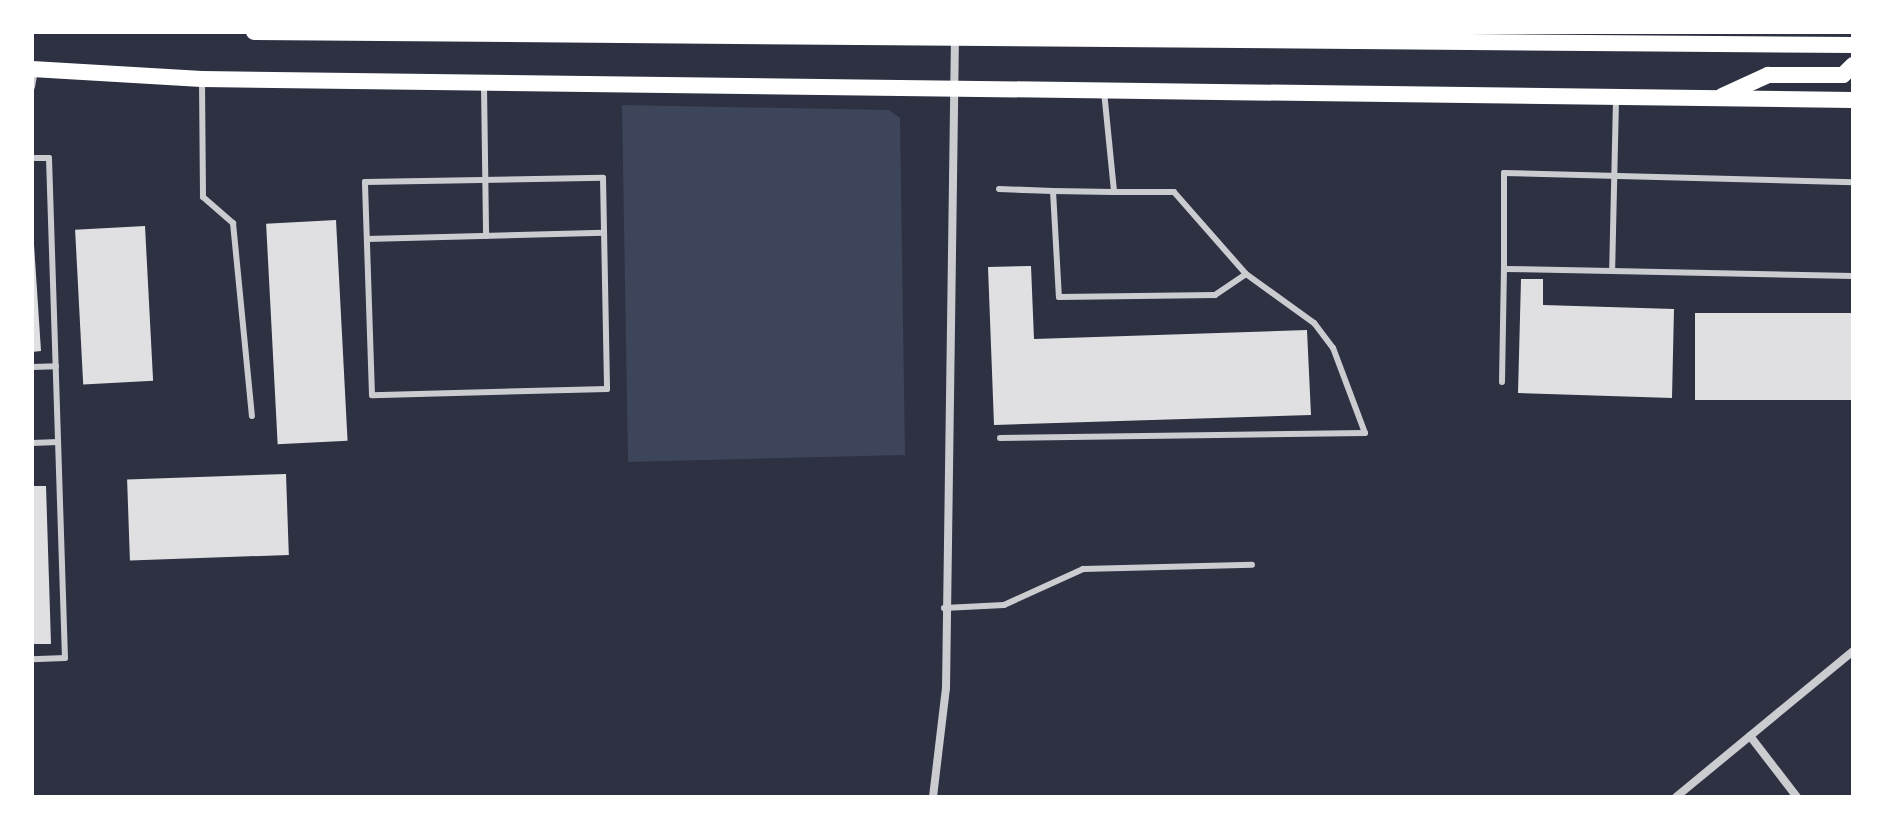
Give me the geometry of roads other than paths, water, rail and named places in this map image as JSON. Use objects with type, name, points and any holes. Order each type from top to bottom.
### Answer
[{"type":"main road","points":[[257,32],[955,35],[1853,45]]},
{"type":"main road","points":[[1717,98],[1768,75],[1843,75],[1853,65]]},
{"type":"main road","points":[[34,69],[202,79],[1853,100]]},
{"type":"street","points":[[933,797],[946,688],[944,608],[955,35]]},
{"type":"street","points":[[1676,797],[1853,651]]},
{"type":"street","points":[[1750,736],[1797,797]]},
{"type":"lane","points":[[32,87],[34,69]]},
{"type":"lane","points":[[202,79],[203,197],[233,223],[252,416]]},
{"type":"lane","points":[[484,82],[486,236]]},
{"type":"lane","points":[[1104,91],[1114,192]]},
{"type":"lane","points":[[1612,271],[1616,97]]},
{"type":"lane","points":[[32,158],[49,158],[65,658],[32,659]]},
{"type":"lane","points":[[1502,382],[1504,173],[1853,182]]},
{"type":"lane","points":[[603,178],[604,233],[607,389],[372,395],[365,182],[603,178]]},
{"type":"lane","points":[[999,189],[1174,192],[1246,274],[1314,323],[1333,348],[1365,433],[1000,438]]},
{"type":"lane","points":[[1053,191],[1059,297],[1215,295],[1246,274]]},
{"type":"lane","points":[[367,239],[604,233]]},
{"type":"lane","points":[[1504,269],[1853,276]]},
{"type":"lane","points":[[32,367],[56,366]]},
{"type":"lane","points":[[32,443],[58,442]]},
{"type":"lane","points":[[944,608],[1004,605],[1083,569],[1252,565]]}]
